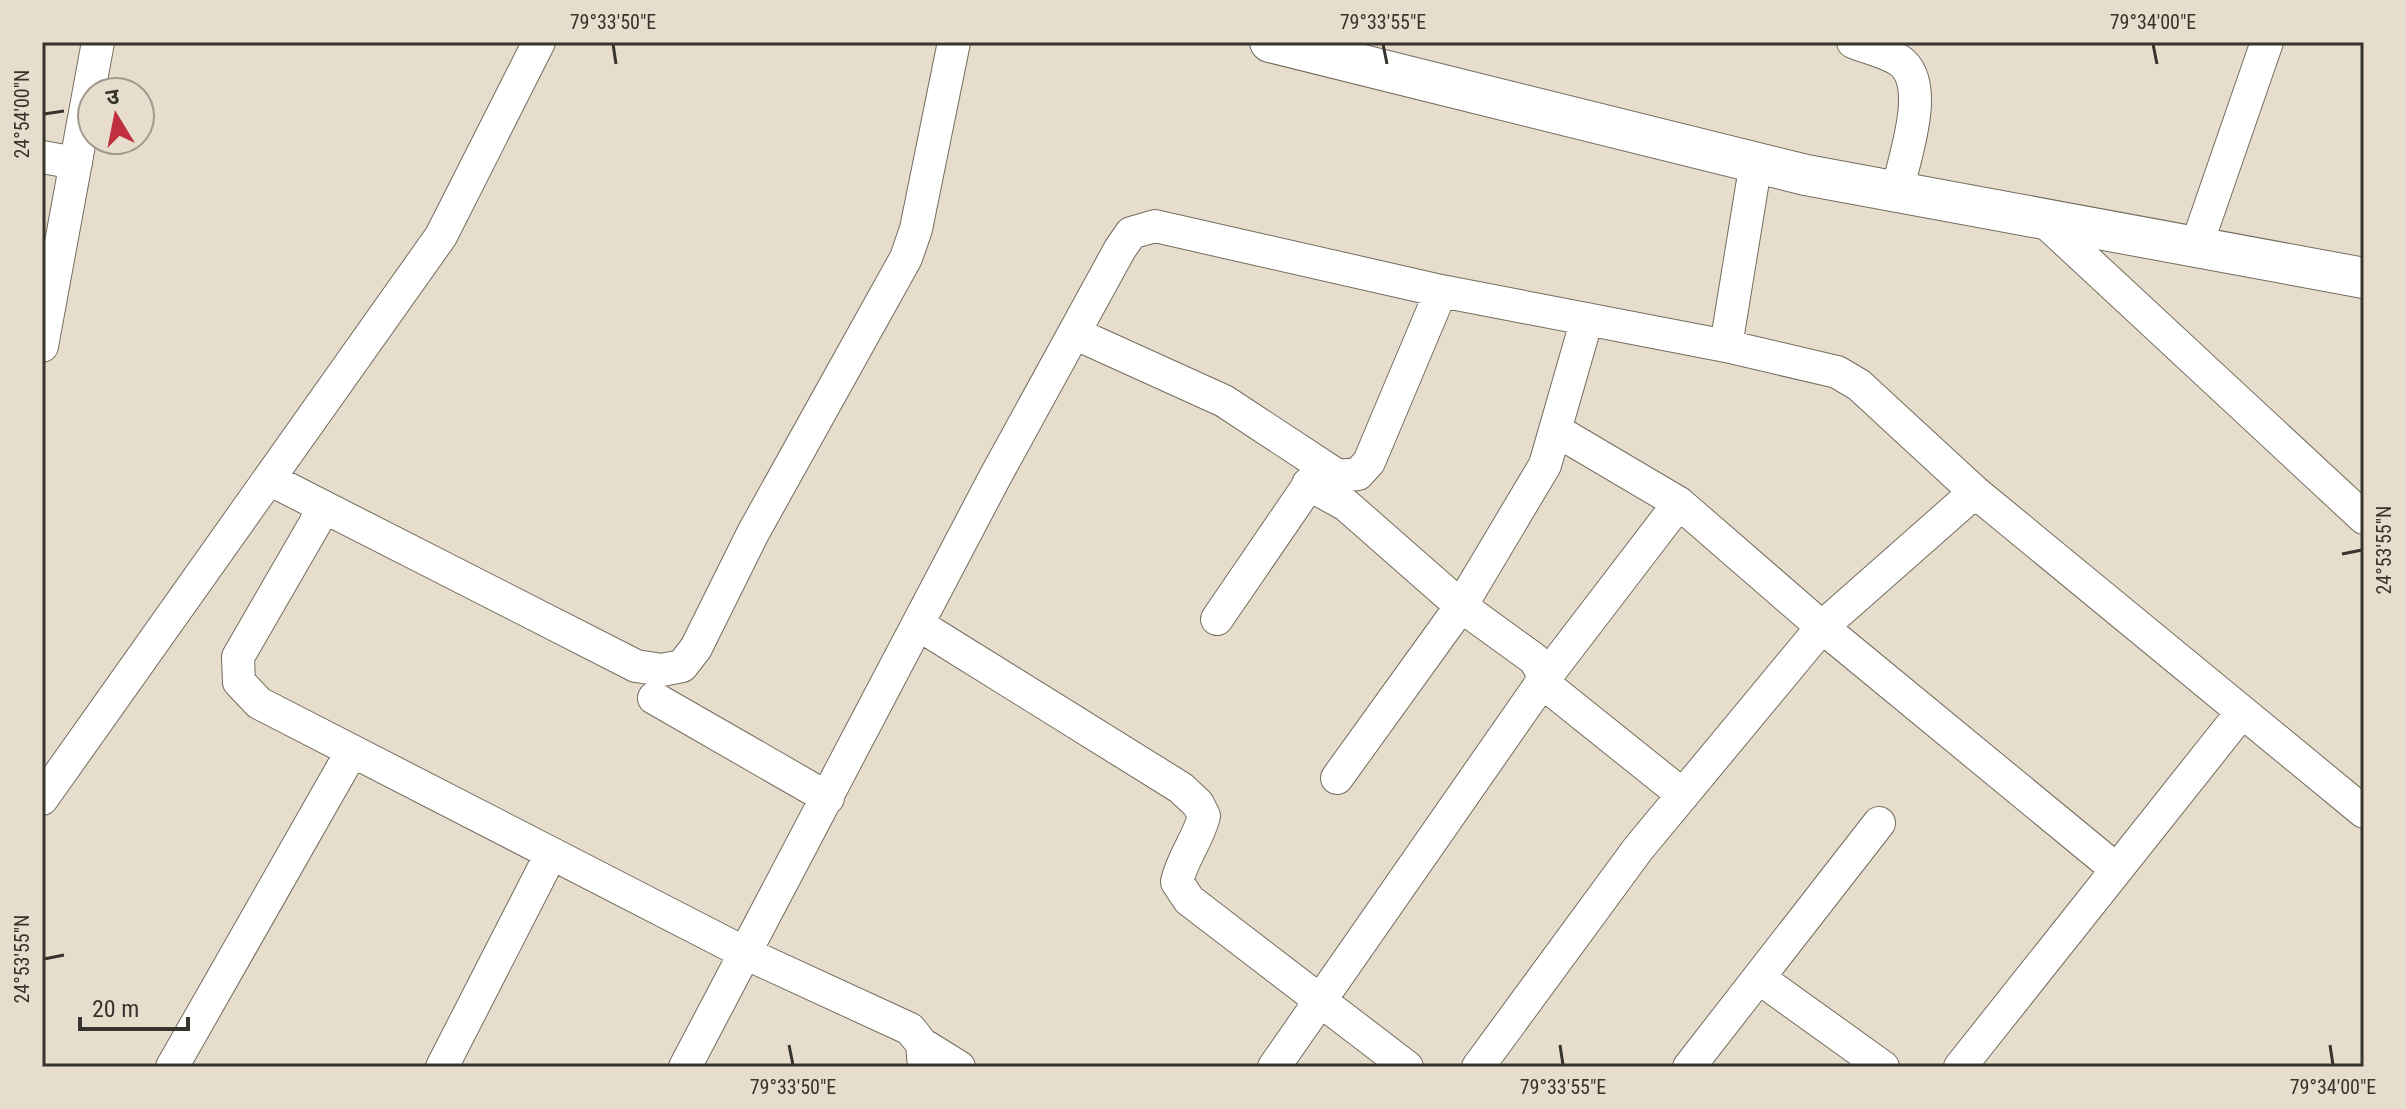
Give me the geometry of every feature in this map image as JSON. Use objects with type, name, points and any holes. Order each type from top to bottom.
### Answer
[{"type":"street","points":[[42,346],[98,42]]},
{"type":"street","points":[[42,799],[441,236],[539,42]]},
{"type":"street","points":[[271,480],[636,666],[662,670],[682,666],[696,648],[753,533],[906,258],[916,229],[954,42]]},
{"type":"street","points":[[1270,42],[1756,162],[1897,192],[2364,278]]},
{"type":"street","points":[[1853,42],[1899,60],[1913,75],[1917,96],[1897,192]]},
{"type":"street","points":[[2196,247],[2267,42]]},
{"type":"street","points":[[42,157],[76,163]]},
{"type":"street","points":[[1726,346],[1756,162]]},
{"type":"street","points":[[2040,217],[2364,518]]},
{"type":"street","points":[[685,1067],[1074,333],[1131,233],[1155,226],[1441,291],[1726,346],[1837,372],[1859,385],[1975,492],[2364,812]]},
{"type":"street","points":[[1314,476],[1358,474],[1369,462],[1441,291]]},
{"type":"street","points":[[1337,778],[1461,606],[1545,465],[1587,319]]},
{"type":"street","points":[[1074,333],[1224,401],[1461,606],[1534,659],[1541,670],[1542,682],[1683,795]]},
{"type":"street","points":[[1557,431],[1679,503],[1822,627],[2116,869]]},
{"type":"street","points":[[1217,619],[1314,476]]},
{"type":"street","points":[[1478,1067],[1638,849],[1822,627],[1975,492]]},
{"type":"street","points":[[1274,1067],[1542,682],[1679,503]]},
{"type":"street","points":[[324,508],[238,657],[239,682],[259,703],[747,954],[910,1029],[923,1055],[959,1067]]},
{"type":"street","points":[[919,625],[1181,788],[1198,804],[1204,816],[1199,834],[1181,864],[1177,882],[1189,900],[1407,1067]]},
{"type":"street","points":[[654,698],[828,798]]},
{"type":"street","points":[[1960,1067],[2242,712]]},
{"type":"street","points":[[172,1067],[352,751]]},
{"type":"street","points":[[1689,1067],[1879,823]]},
{"type":"street","points":[[442,1067],[551,854]]},
{"type":"street","points":[[1759,978],[1883,1067]]}]
